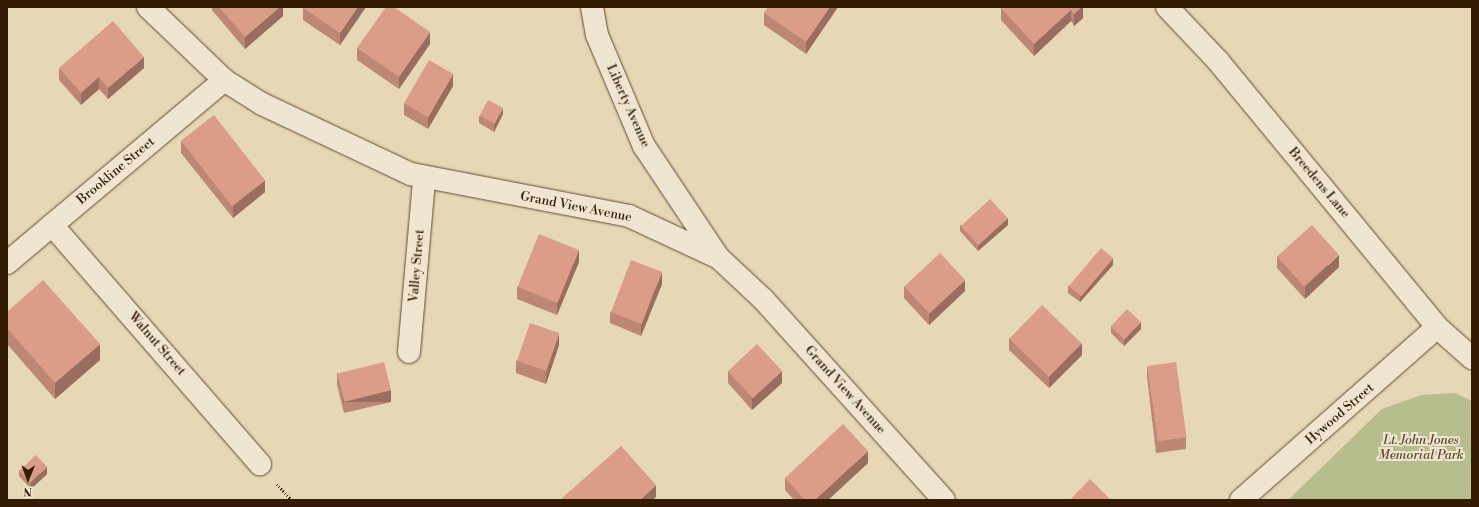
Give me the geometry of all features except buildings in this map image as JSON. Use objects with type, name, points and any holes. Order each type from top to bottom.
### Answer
[{"type":"street","name":"Grand View Avenue","points":[[148,7],[224,80],[262,104],[424,179],[629,216],[719,258],[763,298],[944,500]]},
{"type":"street","name":"Liberty Avenue","points":[[592,7],[597,35],[644,146],[719,258]]},
{"type":"street","name":"Breedens Lane","points":[[1167,7],[1218,61],[1438,327],[1472,358]]},
{"type":"street","name":"Brookline Street","points":[[7,263],[224,80]]},
{"type":"street","name":"Valley Street","points":[[409,352],[424,179]]},
{"type":"street","name":"Walnut Street","points":[[52,225],[260,464]]},
{"type":"street","name":"Hywood Street","points":[[1241,500],[1438,327]]},
{"type":"green space","name":"Lt. John Jones Memorial Park","points":[[1455,393],[1472,401],[1472,500],[1288,500],[1382,409],[1421,395]]}]
